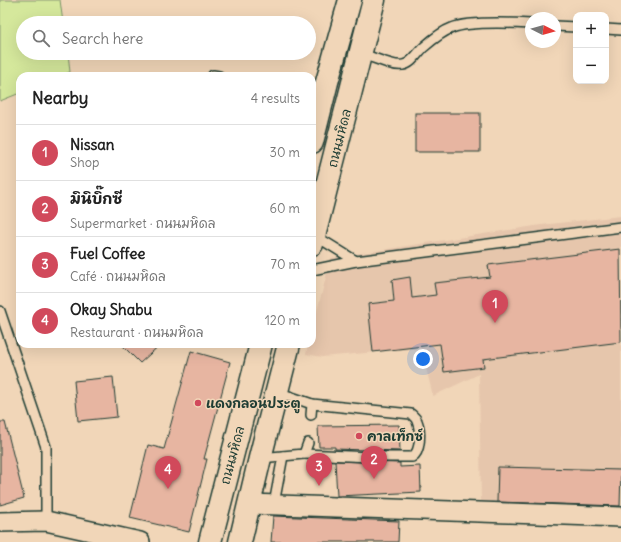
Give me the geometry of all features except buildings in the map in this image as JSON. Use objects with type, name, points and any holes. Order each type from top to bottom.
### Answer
[{"type":"main road","name":"ถนนมหิดล","points":[[316,120],[336,0]]},
{"type":"main road","name":"ถนนมหิดล","points":[[321,93],[350,0]]},
{"type":"main road","name":"ถนนมหิดล","points":[[316,227],[374,0]]},
{"type":"main road","name":"ถนนมหิดล","points":[[348,102],[384,0]]},
{"type":"main road","name":"ถนนมหิดล","points":[[210,542],[259,348]]},
{"type":"main road","points":[[240,542],[288,348]]},
{"type":"street","points":[[250,504],[621,517]]},
{"type":"street","points":[[0,522],[46,521],[140,542]]},
{"type":"lane","points":[[365,55],[395,64],[404,65],[408,63],[423,47],[439,35],[452,28],[471,25],[525,24]]},
{"type":"lane","points":[[561,26],[573,27]]},
{"type":"lane","points":[[609,29],[621,30]]},
{"type":"lane","points":[[316,269],[356,261],[621,227]]},
{"type":"lane","points":[[316,241],[356,261]]},
{"type":"lane","points":[[0,310],[46,447],[46,521]]},
{"type":"lane","points":[[260,458],[304,454],[412,457],[415,455],[418,448],[419,431],[417,421],[411,414],[312,404],[278,392]]},
{"type":"lane","points":[[311,415],[312,404]]},
{"type":"lane","points":[[304,454],[308,443]]},
{"type":"lane","points":[[274,504],[283,456]]},
{"type":"shaded area","points":[[621,216],[621,508],[481,505],[479,374],[433,396],[421,348],[322,357],[306,354],[307,348],[316,348],[316,315],[331,258],[541,225]]},
{"type":"green space","points":[[0,0],[60,0],[62,16],[16,16],[16,60],[69,60],[70,72],[16,72],[16,95],[0,101]]},
{"type":"place","name":"Nissan","points":[[495,323]]},
{"type":"place","name":"แดงกลอนประตู","points":[[198,403]]},
{"type":"place","name":"คาลเท็กซ์","points":[[359,436]]},
{"type":"place","name":"มินิบิ๊กซี","points":[[374,479]]},
{"type":"place","name":"Fuel Coffee","points":[[319,486]]},
{"type":"place","name":"Okay Shabu","points":[[168,489]]}]
